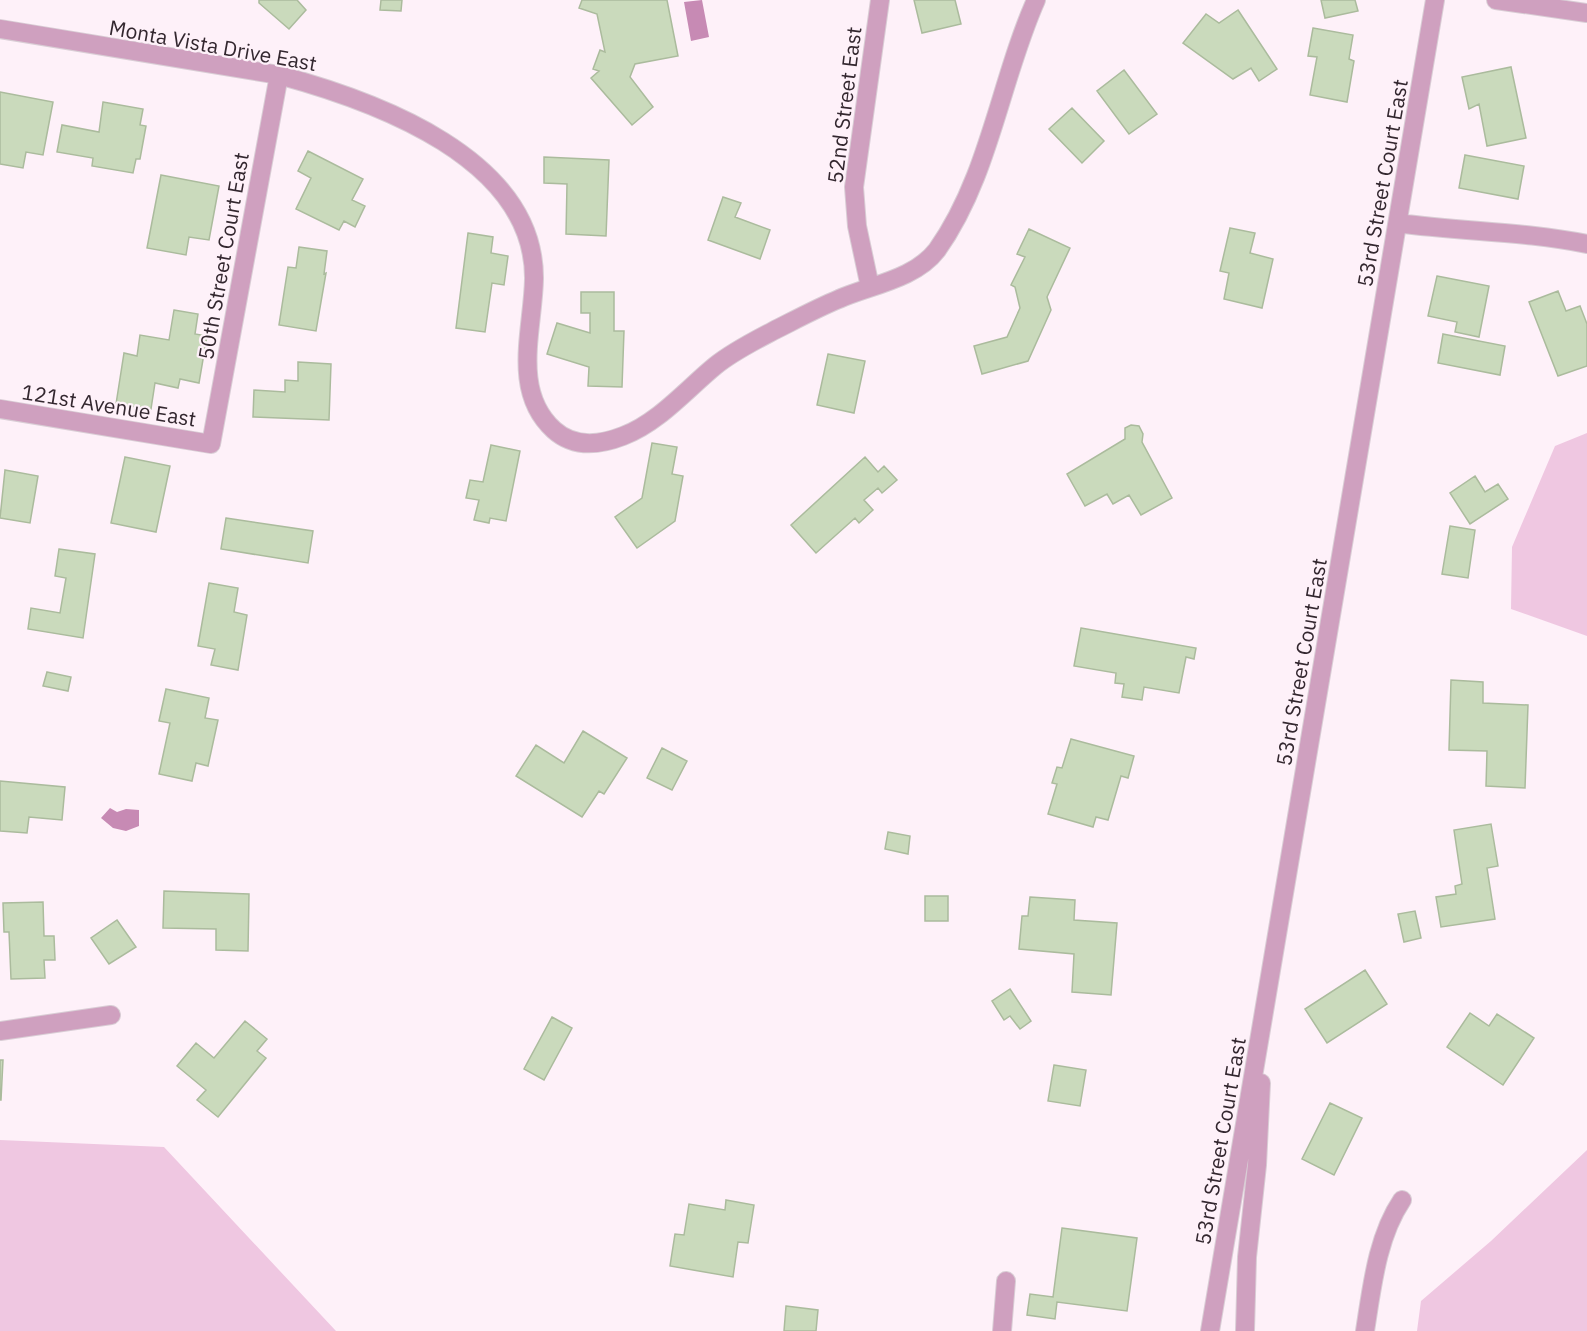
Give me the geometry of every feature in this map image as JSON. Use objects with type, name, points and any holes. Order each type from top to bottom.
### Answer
[{"type":"street","name":"52nd Street East","points":[[870,287],[857,226],[854,187],[880,0]]},
{"type":"street","name":"Monta Vista Drive East","points":[[0,29],[279,75],[358,100],[434,136],[479,168],[505,193],[529,242],[533,262],[526,379],[538,411],[556,433],[569,441],[583,444],[602,442],[640,430],[719,362],[771,332],[839,299],[912,272],[928,261],[957,219],[987,144],[1008,74],[1036,0]]},
{"type":"street","name":"53rd Street Court East","points":[[1210,1331],[1435,0]]},
{"type":"street","points":[[1496,0],[1587,14]]},
{"type":"street","name":"50th Street Court East","points":[[212,444],[279,75]]},
{"type":"street","points":[[1398,223],[1441,229],[1541,236],[1587,244]]},
{"type":"street","name":"121st Avenue East","points":[[0,409],[212,444]]},
{"type":"street","points":[[0,1031],[111,1015]]},
{"type":"street","points":[[1245,1331],[1247,1257],[1257,1165],[1262,1088],[1256,1061]]},
{"type":"street","points":[[1365,1331],[1374,1275],[1392,1215],[1402,1200]]},
{"type":"street","points":[[1002,1331],[1006,1281]]},
{"type":"shaded area","points":[[702,0],[709,37],[691,41],[684,2]]},
{"type":"shaded area","points":[[1587,433],[1587,636],[1511,609],[1512,547],[1555,446]]},
{"type":"shaded area","points":[[110,808],[117,812],[126,809],[139,810],[139,826],[126,831],[113,828],[101,818]]},
{"type":"shaded area","points":[[0,1140],[164,1147],[336,1331],[0,1331]]},
{"type":"shaded area","points":[[1587,1150],[1587,1331],[1417,1331],[1421,1301],[1491,1241]]},
{"type":"building","points":[[259,0],[297,0],[306,10],[289,29],[259,3]]},
{"type":"building","points":[[381,0],[402,0],[401,11],[380,10]]},
{"type":"building","points":[[582,0],[667,0],[678,56],[635,64],[630,77],[653,107],[632,125],[591,78],[599,71],[593,69],[600,50],[605,52],[597,14],[579,8]]},
{"type":"building","points":[[914,0],[955,0],[961,24],[922,33]]},
{"type":"building","points":[[1321,0],[1355,0],[1358,11],[1325,18]]},
{"type":"building","points":[[1238,10],[1277,69],[1259,81],[1251,68],[1233,79],[1183,43],[1206,14],[1219,23]]},
{"type":"building","points":[[1313,28],[1353,35],[1349,59],[1354,61],[1347,102],[1310,95],[1317,57],[1308,56]]},
{"type":"building","points":[[1511,67],[1526,138],[1487,146],[1479,104],[1469,109],[1462,77]]},
{"type":"building","points":[[1124,70],[1157,114],[1129,134],[1097,91]]},
{"type":"building","points":[[0,92],[53,102],[43,155],[26,152],[23,168],[0,164]]},
{"type":"building","points":[[103,102],[143,109],[140,125],[146,126],[140,159],[136,159],[133,173],[92,166],[93,158],[57,152],[62,125],[99,132]]},
{"type":"building","points":[[1072,108],[1104,141],[1082,163],[1049,129]]},
{"type":"building","points":[[308,151],[363,179],[352,200],[365,206],[355,227],[344,221],[339,230],[296,209],[311,178],[298,171]]},
{"type":"building","points":[[1465,155],[1524,166],[1518,199],[1459,188]]},
{"type":"building","points":[[544,157],[609,160],[606,236],[566,234],[567,184],[544,183]]},
{"type":"building","points":[[161,175],[219,186],[209,240],[189,237],[186,255],[147,248]]},
{"type":"building","points":[[723,197],[741,203],[735,217],[770,230],[760,259],[708,240]]},
{"type":"building","points":[[1230,228],[1255,233],[1250,253],[1273,259],[1262,308],[1224,299],[1229,273],[1220,271]]},
{"type":"building","points":[[1029,229],[1070,248],[1047,297],[1051,310],[1028,361],[982,374],[974,346],[1007,337],[1020,308],[1015,287],[1011,285],[1025,257],[1017,254]]},
{"type":"building","points":[[468,233],[493,237],[491,253],[508,256],[504,285],[492,283],[485,332],[456,328]]},
{"type":"building","points":[[299,247],[327,251],[324,274],[326,273],[316,331],[279,325],[288,267],[296,268]]},
{"type":"building","points":[[1437,276],[1489,286],[1479,337],[1455,332],[1457,322],[1428,316]]},
{"type":"building","points":[[1558,291],[1566,311],[1580,306],[1587,324],[1587,366],[1558,376],[1529,302]]},
{"type":"building","points":[[581,292],[614,292],[614,331],[624,331],[622,387],[588,386],[589,367],[547,354],[557,323],[590,333],[590,313],[581,313]]},
{"type":"building","points":[[174,310],[198,314],[195,334],[207,336],[199,383],[180,379],[178,388],[155,383],[151,409],[116,404],[124,353],[137,356],[140,335],[169,340]]},
{"type":"building","points":[[1443,334],[1505,346],[1500,375],[1438,363]]},
{"type":"building","points":[[828,354],[865,361],[854,413],[817,405]]},
{"type":"building","points":[[298,362],[331,364],[329,420],[253,417],[254,390],[285,392],[285,380],[298,381]]},
{"type":"building","points":[[1131,425],[1139,426],[1143,434],[1142,442],[1172,498],[1141,515],[1129,495],[1113,504],[1107,494],[1085,506],[1067,474],[1125,439],[1125,428]]},
{"type":"building","points":[[652,443],[677,447],[672,474],[683,476],[675,521],[637,548],[615,517],[642,498]]},
{"type":"building","points":[[491,445],[520,451],[506,521],[490,518],[489,523],[474,520],[479,500],[466,498],[470,480],[483,482]]},
{"type":"building","points":[[125,457],[170,466],[156,532],[111,523]]},
{"type":"building","points":[[865,457],[878,472],[884,466],[897,480],[882,493],[878,488],[864,500],[873,510],[859,523],[855,518],[816,553],[791,525]]},
{"type":"building","points":[[5,470],[38,476],[30,523],[0,518]]},
{"type":"building","points":[[1475,476],[1485,492],[1498,484],[1508,499],[1470,524],[1450,493]]},
{"type":"building","points":[[226,518],[313,531],[308,563],[221,549]]},
{"type":"building","points":[[1450,526],[1475,530],[1468,578],[1442,574]]},
{"type":"building","points":[[59,549],[95,554],[83,638],[28,629],[31,608],[60,613],[66,578],[55,576]]},
{"type":"building","points":[[209,583],[238,588],[234,612],[247,615],[238,670],[211,665],[215,649],[198,646]]},
{"type":"building","points":[[1081,628],[1196,648],[1194,659],[1186,657],[1179,693],[1144,687],[1142,700],[1122,697],[1124,684],[1115,683],[1116,673],[1074,666]]},
{"type":"building","points":[[47,672],[71,677],[68,691],[43,686]]},
{"type":"building","points":[[1451,680],[1483,682],[1483,703],[1528,705],[1525,788],[1486,786],[1487,751],[1449,750]]},
{"type":"building","points":[[166,689],[209,698],[205,718],[218,720],[208,766],[196,763],[192,781],[159,774],[170,723],[159,721]]},
{"type":"building","points":[[583,731],[627,758],[604,794],[599,791],[582,817],[516,776],[536,745],[564,763]]},
{"type":"building","points":[[1071,739],[1134,756],[1128,778],[1121,776],[1108,820],[1096,817],[1093,827],[1048,814],[1057,784],[1052,783],[1057,767],[1062,768]]},
{"type":"building","points":[[662,748],[687,761],[672,790],[647,778]]},
{"type":"building","points":[[0,781],[65,787],[62,820],[29,817],[27,833],[0,831]]},
{"type":"building","points":[[1491,824],[1498,866],[1487,868],[1495,919],[1441,927],[1436,897],[1456,894],[1455,886],[1462,884],[1454,830]]},
{"type":"building","points":[[888,832],[910,836],[908,854],[885,849]]},
{"type":"building","points":[[164,891],[249,894],[248,951],[216,950],[216,929],[163,928]]},
{"type":"building","points":[[925,896],[948,896],[948,921],[925,921]]},
{"type":"building","points":[[1030,897],[1075,900],[1074,920],[1117,923],[1111,995],[1072,992],[1074,954],[1019,949],[1022,916],[1028,916]]},
{"type":"building","points":[[43,902],[44,936],[54,936],[55,960],[44,960],[45,978],[11,979],[9,932],[4,932],[3,903]]},
{"type":"building","points":[[1415,911],[1421,938],[1404,942],[1398,914]]},
{"type":"building","points":[[117,920],[136,947],[109,964],[91,938]]},
{"type":"building","points":[[1365,970],[1387,1004],[1327,1043],[1305,1009]]},
{"type":"building","points":[[1010,989],[1031,1021],[1020,1029],[1010,1016],[1004,1020],[992,1001]]},
{"type":"building","points":[[1470,1013],[1489,1026],[1497,1014],[1534,1038],[1503,1085],[1447,1047]]},
{"type":"building","points":[[552,1017],[572,1028],[544,1080],[524,1069]]},
{"type":"building","points":[[245,1021],[267,1039],[257,1051],[266,1058],[218,1117],[197,1100],[206,1090],[177,1066],[196,1043],[214,1058]]},
{"type":"building","points":[[0,1060],[3,1060],[1,1100],[0,1100]]},
{"type":"building","points":[[1054,1065],[1086,1070],[1080,1106],[1048,1101]]},
{"type":"building","points":[[1330,1103],[1362,1118],[1334,1175],[1302,1159]]},
{"type":"building","points":[[726,1200],[754,1205],[748,1243],[738,1242],[733,1277],[670,1266],[675,1234],[684,1235],[689,1204],[725,1210]]},
{"type":"building","points":[[1062,1228],[1137,1238],[1127,1311],[1057,1302],[1055,1319],[1027,1315],[1030,1294],[1053,1297]]},
{"type":"building","points":[[786,1306],[818,1310],[816,1331],[784,1331]]}]
